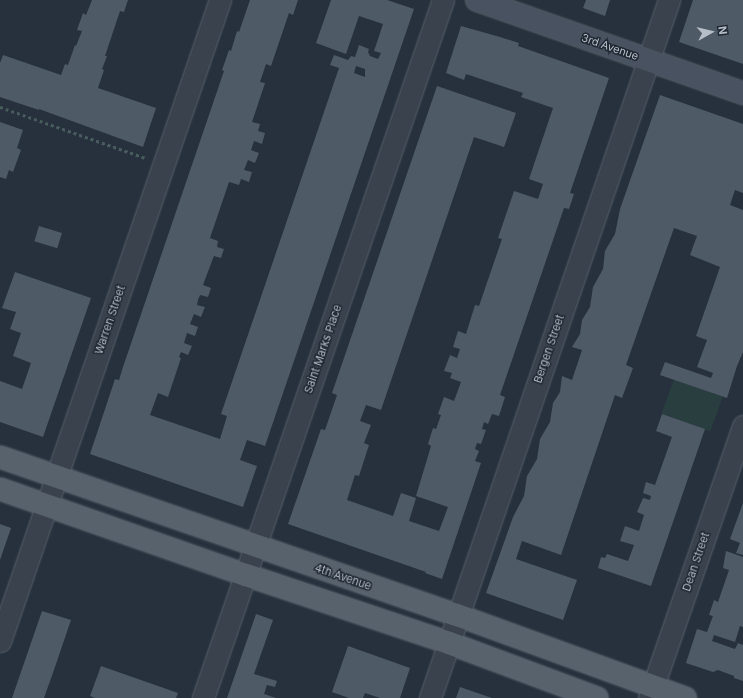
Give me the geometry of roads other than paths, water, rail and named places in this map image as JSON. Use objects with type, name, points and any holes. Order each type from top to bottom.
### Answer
[{"type":"main road","name":"3rd Avenue","points":[[477,0],[743,93]]},
{"type":"main road","name":"4th Avenue","points":[[0,457],[457,615],[651,692],[685,698]]},
{"type":"main road","points":[[0,489],[246,575],[449,643],[597,698]]},
{"type":"street","name":"Warren Street","points":[[0,641],[220,0]]},
{"type":"street","name":"Saint Marks Place","points":[[203,698],[443,0]]},
{"type":"street","name":"Bergen Street","points":[[430,698],[457,615],[669,0]]},
{"type":"street","name":"Dean Street","points":[[651,692],[743,426]]}]
